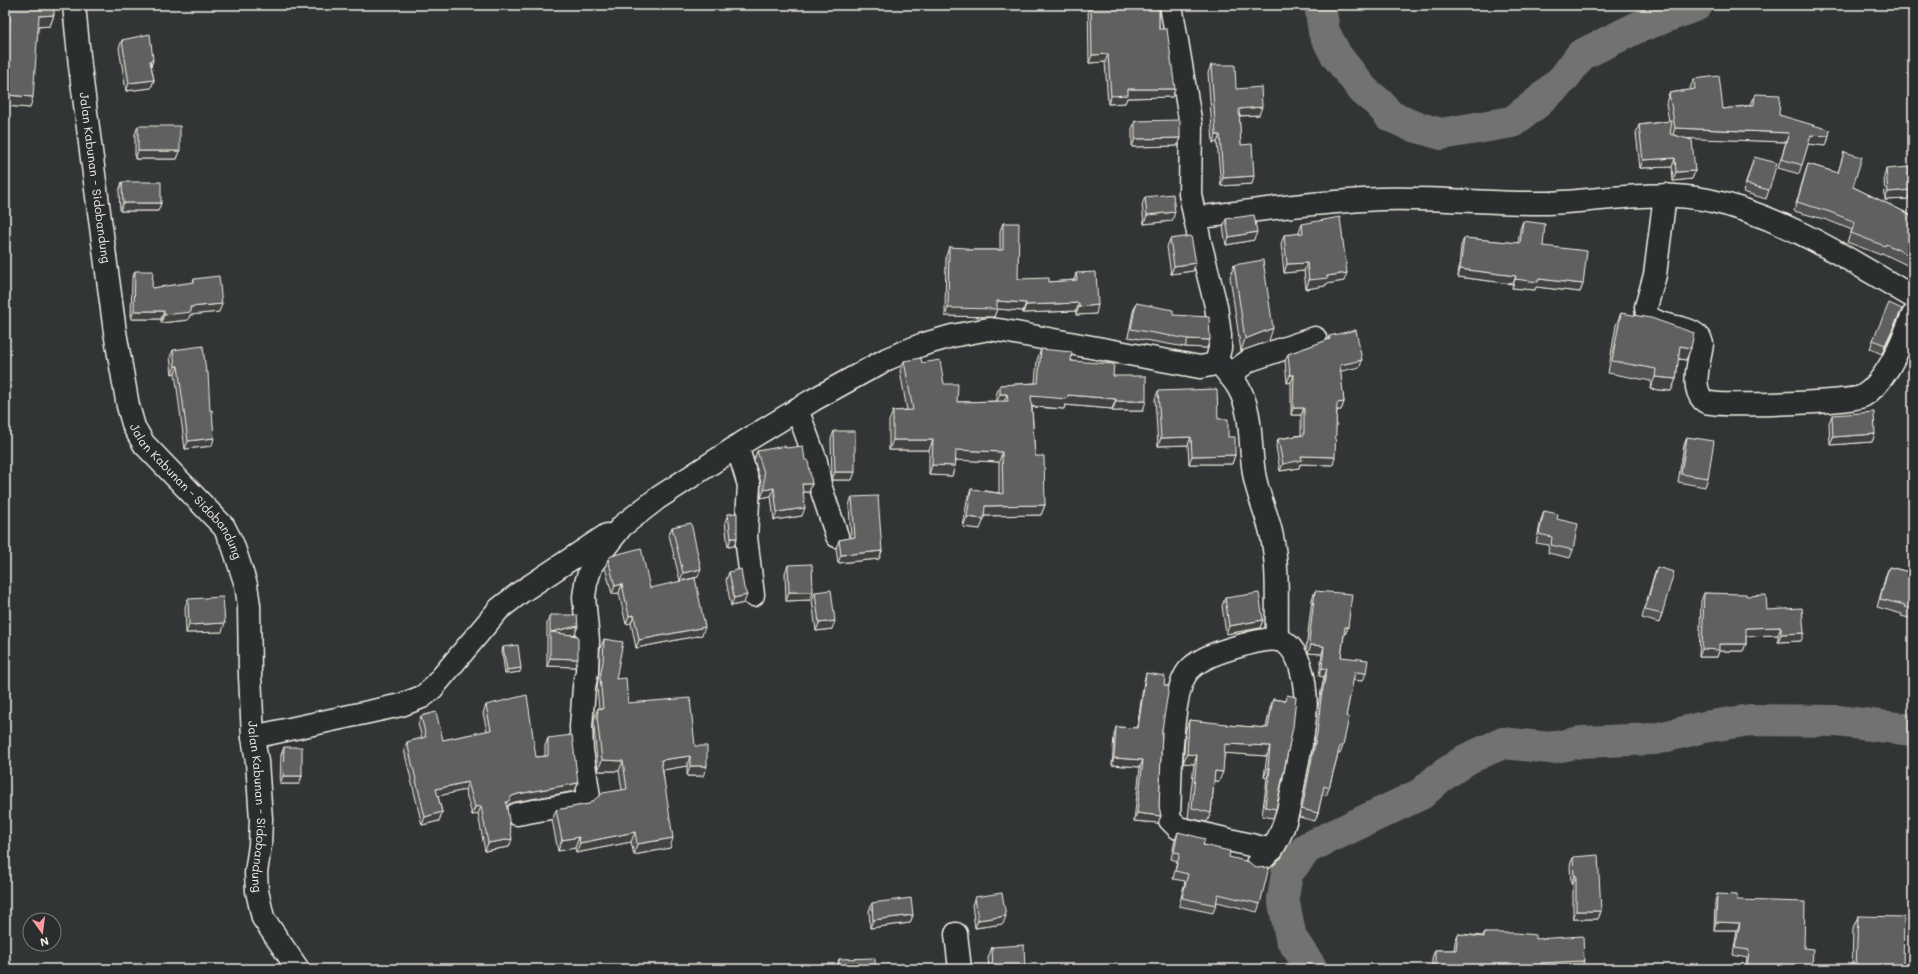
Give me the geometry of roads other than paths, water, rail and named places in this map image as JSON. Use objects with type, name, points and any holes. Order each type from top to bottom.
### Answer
[{"type":"street","name":"Jalan Kabunan - Sidobandung","points":[[74,5],[80,66],[115,332],[128,406],[134,427],[144,444],[220,522],[233,545],[249,600],[253,737],[257,762],[261,819],[260,845],[256,873],[260,910],[268,925],[298,969]]},
{"type":"street","points":[[1172,5],[1190,125],[1190,194],[1218,322],[1223,368],[1238,387],[1246,408],[1258,494],[1269,522],[1272,535],[1275,551],[1278,600],[1277,640]]},
{"type":"street","points":[[1195,218],[1310,204],[1380,199],[1527,203],[1590,201],[1645,195],[1665,195],[1707,200],[1751,212],[1788,227],[1830,248],[1913,297]]},
{"type":"street","points":[[1665,195],[1655,275],[1646,307],[1647,314],[1657,323],[1692,331],[1700,338],[1702,344],[1697,385],[1699,394],[1705,401],[1712,404],[1760,403],[1849,400],[1861,397],[1875,385],[1892,360],[1913,315]]},
{"type":"street","points":[[253,737],[401,704],[422,697],[441,678],[499,609],[521,592],[622,526],[658,498],[737,446],[797,409],[887,359],[921,345],[952,336],[989,329],[1019,333],[1200,367],[1211,365],[1223,368],[1315,338]]},
{"type":"street","points":[[797,409],[816,461],[820,485],[837,536]]},
{"type":"street","points":[[737,446],[749,485],[746,537],[753,595]]},
{"type":"street","points":[[517,814],[583,802],[589,797],[582,750],[581,727],[584,687],[587,672],[588,640],[584,597],[586,583],[592,564],[622,526]]},
{"type":"street","points":[[1277,640],[1287,643],[1295,654],[1303,678],[1306,706],[1303,733],[1285,824],[1265,857],[1178,828],[1170,820],[1176,700],[1183,678],[1189,670],[1210,656],[1244,645],[1277,640]]},
{"type":"street","points":[[956,934],[960,969]]},
{"type":"waterway","points":[[1320,5],[1324,32],[1336,55],[1364,91],[1379,103],[1390,116],[1410,125],[1441,134],[1512,122],[1537,103],[1563,79],[1581,55],[1636,28],[1697,5]]},
{"type":"waterway","points":[[1312,969],[1291,938],[1283,898],[1287,873],[1307,848],[1421,794],[1439,778],[1467,759],[1503,743],[1550,748],[1581,742],[1655,739],[1704,727],[1751,720],[1837,721],[1913,730]]}]
